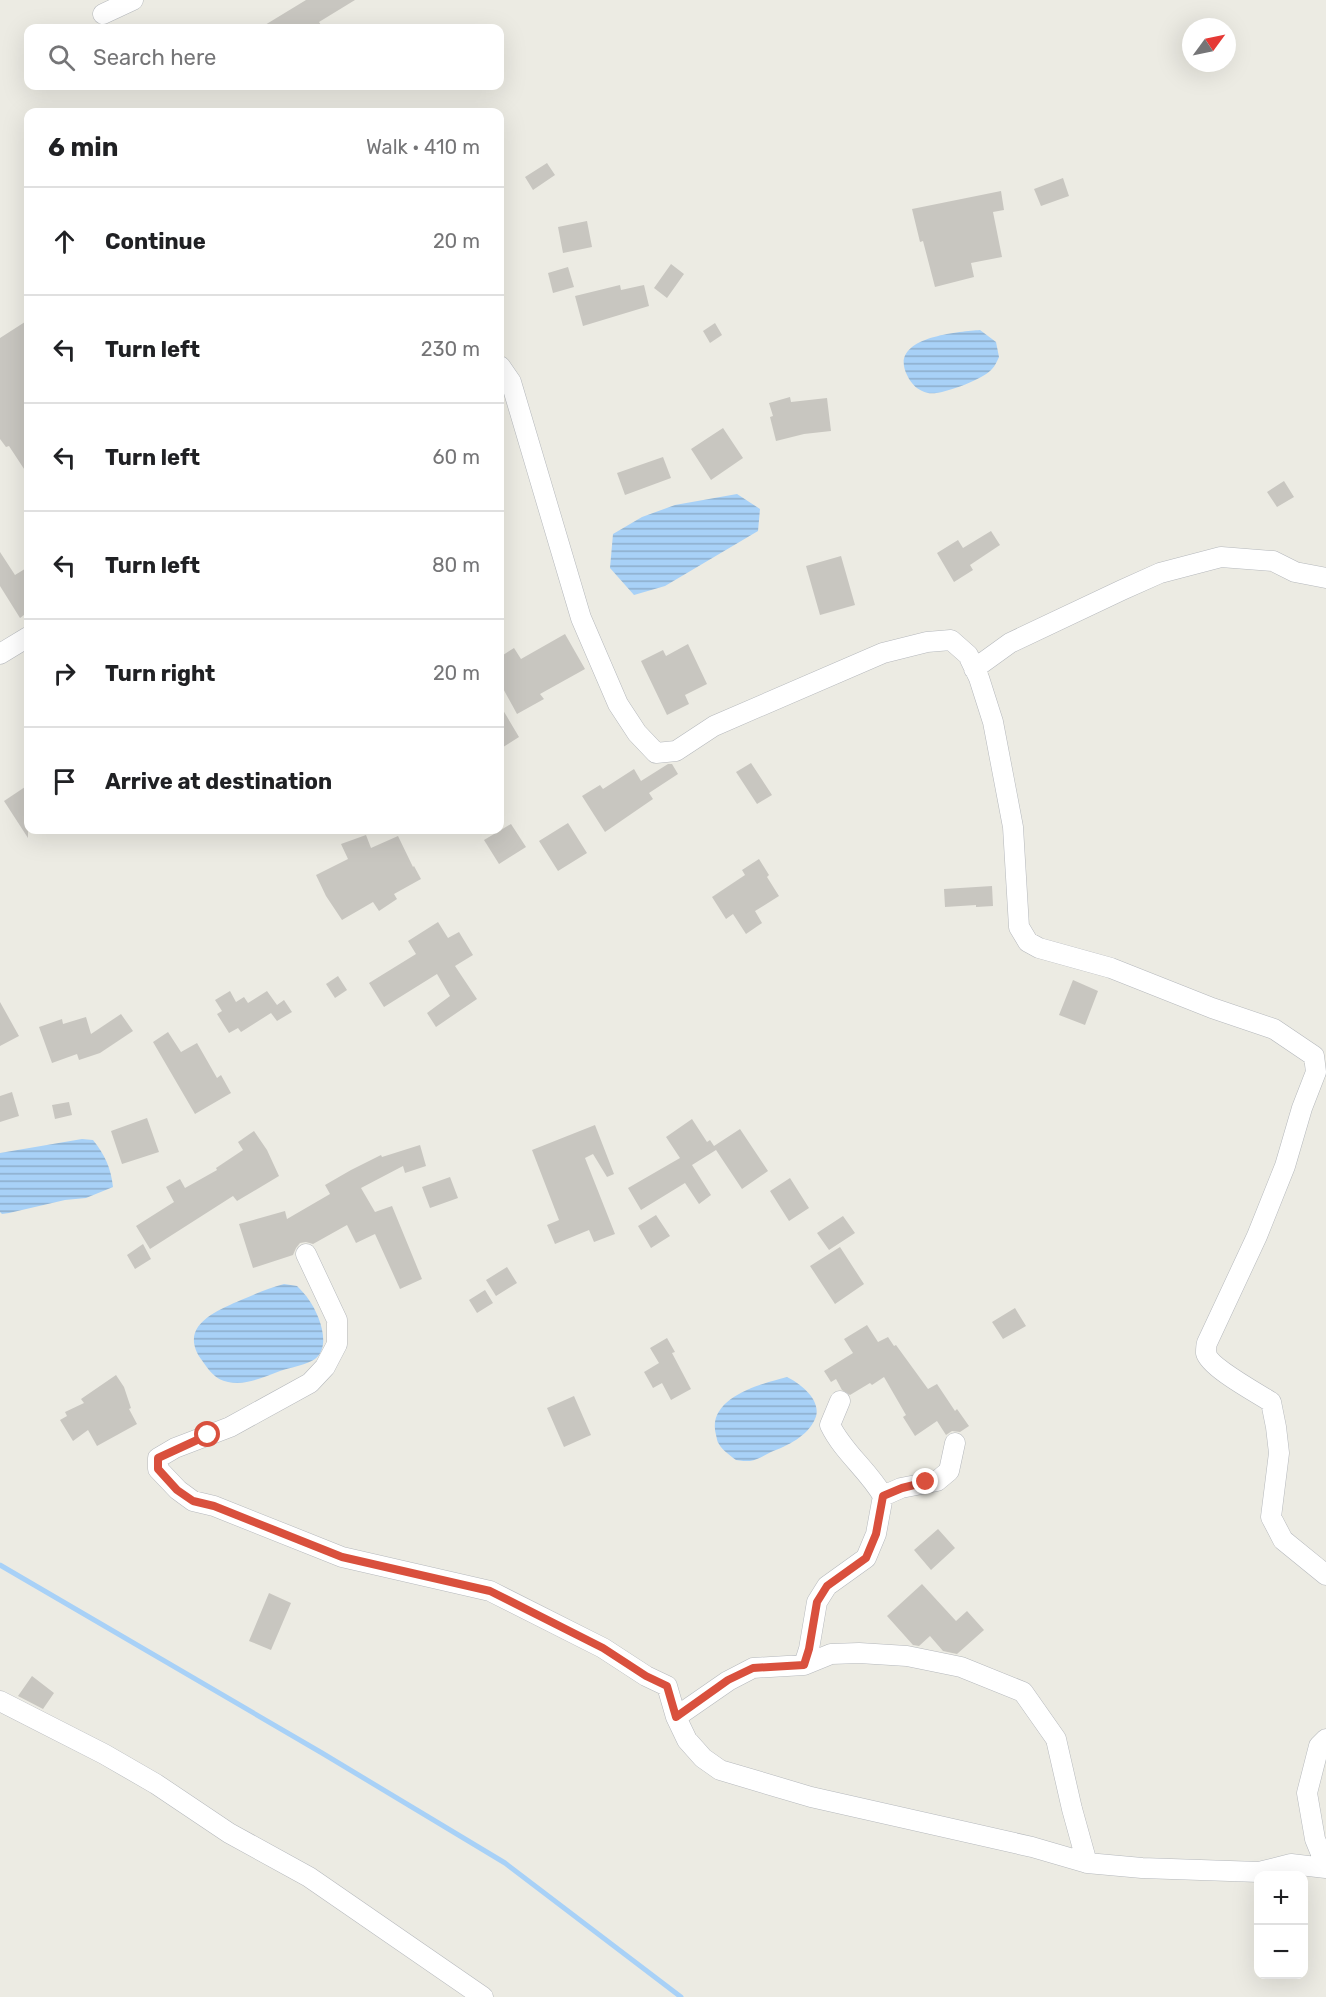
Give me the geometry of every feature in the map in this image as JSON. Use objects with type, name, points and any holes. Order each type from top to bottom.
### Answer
[{"type":"street","points":[[103,14],[133,0]]},
{"type":"street","points":[[504,372],[511,382],[581,618],[618,704],[637,733],[656,753],[676,751],[714,726],[884,653],[927,642],[951,640],[968,655],[993,722],[1013,827],[1020,927],[1028,942],[1039,948],[1111,968],[1212,1008],[1274,1029],[1314,1056],[1316,1071],[1302,1108],[1285,1167],[1257,1236],[1207,1343],[1206,1354],[1222,1372],[1271,1402],[1279,1453],[1271,1517],[1282,1540],[1326,1575]]},
{"type":"street","points":[[974,669],[1010,643],[1160,573],[1200,562],[1221,557],[1273,561],[1295,572],[1326,578]]},
{"type":"street","points":[[0,654],[24,639]]},
{"type":"street","points":[[306,1254],[337,1320],[337,1344],[325,1367],[310,1383],[230,1427],[158,1458],[158,1469],[177,1490],[193,1501],[214,1506],[342,1557],[490,1591],[603,1648],[646,1676],[667,1686],[676,1717],[687,1740],[703,1758],[720,1770],[811,1797],[1032,1847],[1087,1863],[1142,1868],[1259,1872],[1291,1863],[1326,1867],[1315,1839],[1307,1792],[1319,1746],[1326,1739]]},
{"type":"street","points":[[804,1665],[817,1602],[827,1586],[866,1558],[876,1534],[883,1496],[875,1483],[856,1464],[830,1425],[840,1401]]},
{"type":"street","points":[[883,1496],[902,1488],[937,1481],[949,1471],[955,1443]]},
{"type":"street","points":[[676,1717],[728,1680],[753,1668],[804,1665],[831,1654],[907,1656],[961,1667],[1023,1692],[1056,1739],[1087,1863]]},
{"type":"street","points":[[0,1701],[104,1754],[156,1784],[229,1833],[309,1877],[483,1997]]},
{"type":"water","points":[[980,330],[996,342],[999,357],[987,373],[962,386],[942,392],[928,393],[915,387],[907,375],[904,362],[907,352],[928,339]]},
{"type":"water","points":[[737,494],[760,509],[758,531],[665,586],[634,595],[610,568],[613,534],[642,517],[675,505]]},
{"type":"water","points":[[82,1139],[93,1140],[101,1151],[111,1174],[113,1187],[86,1198],[65,1200],[9,1213],[0,1212],[0,1153]]},
{"type":"water","points":[[284,1284],[297,1286],[313,1306],[322,1330],[323,1346],[320,1353],[308,1363],[248,1382],[223,1381],[209,1370],[195,1347],[194,1337],[197,1329],[203,1321],[221,1309]]},
{"type":"water","points":[[787,1377],[804,1389],[813,1400],[817,1412],[812,1425],[796,1440],[784,1447],[750,1461],[736,1460],[717,1441],[715,1422],[719,1411],[727,1402],[750,1389]]},
{"type":"building","points":[[306,0],[355,0],[319,22],[320,24],[267,24]]},
{"type":"building","points":[[547,163],[555,175],[533,190],[525,177]]},
{"type":"building","points":[[1063,178],[1069,196],[1041,206],[1034,189]]},
{"type":"building","points":[[1001,191],[1004,210],[993,212],[1002,257],[971,263],[974,277],[935,287],[912,209]]},
{"type":"building","points":[[587,221],[592,247],[563,253],[558,227]]},
{"type":"building","points":[[671,264],[684,274],[667,298],[654,288]]},
{"type":"building","points":[[568,267],[574,287],[553,293],[548,273]]},
{"type":"building","points":[[620,285],[621,290],[644,285],[649,306],[583,326],[575,296]]},
{"type":"building","points":[[24,323],[24,469],[9,446],[6,447],[0,439],[0,338]]},
{"type":"building","points":[[715,323],[722,335],[710,343],[703,331]]},
{"type":"building","points":[[790,397],[791,402],[827,398],[831,431],[804,434],[776,441],[769,403]]},
{"type":"building","points":[[723,428],[743,458],[711,480],[691,449]]},
{"type":"building","points":[[663,457],[671,478],[625,495],[617,473]]},
{"type":"building","points":[[1284,481],[1294,497],[1277,507],[1267,492]]},
{"type":"building","points":[[991,531],[1000,545],[970,565],[973,570],[954,582],[937,553],[958,540],[963,548]]},
{"type":"building","points":[[0,552],[15,575],[24,569],[24,615],[20,618],[0,586]]},
{"type":"building","points":[[841,556],[855,605],[820,615],[806,566]]},
{"type":"building","points":[[565,634],[585,669],[540,694],[544,699],[517,714],[504,690],[504,654],[514,648],[521,659]]},
{"type":"building","points":[[688,644],[707,684],[685,695],[689,704],[667,715],[641,661],[663,650],[666,656]]},
{"type":"building","points":[[504,712],[519,737],[504,746]]},
{"type":"building","points":[[751,763],[772,795],[757,804],[736,772]]},
{"type":"building","points":[[668,764],[672,764],[678,774],[649,793],[653,799],[605,832],[582,796],[600,785],[603,789],[634,769],[641,781]]},
{"type":"building","points":[[24,788],[24,832],[4,801]]},
{"type":"building","points":[[568,823],[587,853],[558,871],[539,841]]},
{"type":"building","points":[[511,824],[526,847],[499,864],[484,840],[494,834],[504,834],[504,828]]},
{"type":"building","points":[[366,835],[371,848],[398,836],[421,879],[394,894],[397,899],[379,911],[373,902],[342,920],[326,896],[316,875],[348,859],[341,844]]},
{"type":"building","points":[[759,859],[779,896],[755,911],[762,923],[746,934],[733,914],[726,919],[712,897],[745,875],[742,870]]},
{"type":"building","points":[[992,886],[993,906],[945,907],[944,889]]},
{"type":"building","points":[[438,922],[448,938],[459,932],[473,955],[455,966],[477,999],[436,1027],[427,1013],[450,996],[437,974],[384,1007],[369,983],[416,954],[408,941]]},
{"type":"building","points":[[338,976],[347,990],[335,998],[326,984]]},
{"type":"building","points":[[1073,980],[1098,991],[1085,1025],[1059,1015]]},
{"type":"building","points":[[230,991],[236,1002],[244,997],[248,1003],[267,991],[277,1005],[284,1000],[292,1012],[277,1021],[271,1013],[241,1032],[238,1028],[229,1033],[217,1014],[222,1011],[215,1000]]},
{"type":"building","points":[[0,1002],[19,1036],[0,1046]]},
{"type":"building","points":[[121,1014],[133,1031],[100,1053],[79,1060],[77,1054],[52,1063],[39,1027],[62,1019],[63,1024],[86,1017],[91,1034]]},
{"type":"building","points":[[168,1032],[181,1052],[197,1043],[217,1078],[221,1075],[231,1093],[195,1114],[153,1042]]},
{"type":"building","points":[[12,1092],[19,1116],[0,1122],[0,1096]]},
{"type":"building","points":[[69,1102],[72,1115],[55,1119],[52,1105]]},
{"type":"building","points":[[147,1118],[159,1152],[122,1164],[111,1131]]},
{"type":"building","points":[[692,1119],[707,1142],[710,1140],[714,1146],[740,1129],[768,1171],[742,1189],[716,1150],[692,1165],[711,1195],[699,1204],[685,1183],[641,1210],[628,1188],[680,1158],[666,1137]]},
{"type":"building","points":[[595,1125],[614,1174],[607,1177],[593,1154],[585,1158],[615,1234],[594,1242],[589,1230],[555,1244],[547,1225],[559,1220],[532,1150]]},
{"type":"building","points":[[254,1131],[267,1150],[279,1176],[237,1201],[233,1196],[150,1249],[136,1226],[174,1202],[166,1187],[180,1179],[185,1188],[217,1170],[216,1168],[243,1150],[238,1142]]},
{"type":"building","points":[[420,1145],[426,1166],[405,1173],[403,1166],[361,1188],[375,1212],[392,1206],[422,1279],[400,1289],[375,1234],[356,1243],[347,1225],[313,1244],[300,1243],[293,1255],[253,1268],[239,1224],[285,1211],[287,1219],[330,1194],[325,1185],[351,1170],[381,1155],[382,1157]]},
{"type":"building","points":[[450,1177],[458,1198],[430,1208],[422,1187]]},
{"type":"building","points":[[790,1178],[809,1208],[789,1221],[770,1191]]},
{"type":"building","points":[[656,1215],[670,1236],[651,1248],[638,1226]]},
{"type":"building","points":[[843,1216],[855,1233],[829,1250],[817,1233]]},
{"type":"building","points":[[143,1244],[151,1259],[135,1269],[127,1255]]},
{"type":"building","points":[[840,1247],[864,1284],[835,1304],[810,1266]]},
{"type":"building","points":[[507,1267],[517,1283],[496,1296],[486,1280]]},
{"type":"building","points":[[485,1290],[493,1303],[477,1313],[469,1300]]},
{"type":"building","points":[[1015,1308],[1026,1326],[1003,1339],[992,1322]]},
{"type":"building","points":[[867,1325],[878,1342],[888,1337],[894,1346],[896,1345],[928,1389],[937,1384],[955,1411],[957,1409],[969,1426],[960,1432],[952,1431],[946,1435],[937,1421],[915,1436],[903,1417],[906,1415],[884,1377],[850,1395],[842,1390],[836,1379],[831,1382],[824,1371],[853,1353],[844,1339]]},
{"type":"building","points":[[667,1338],[675,1352],[672,1353],[691,1389],[671,1400],[662,1383],[653,1388],[644,1372],[659,1363],[650,1348]]},
{"type":"building","points":[[116,1375],[124,1387],[131,1408],[129,1409],[137,1424],[97,1446],[88,1430],[73,1441],[60,1420],[67,1416],[65,1412],[84,1403],[81,1399]]},
{"type":"building","points":[[574,1396],[591,1435],[564,1447],[547,1408]]},
{"type":"building","points":[[938,1529],[955,1548],[931,1570],[914,1550]]},
{"type":"building","points":[[922,1584],[956,1621],[967,1611],[984,1630],[957,1654],[943,1651],[930,1636],[919,1646],[913,1645],[887,1616]]},
{"type":"building","points":[[269,1593],[291,1603],[271,1650],[249,1641]]},
{"type":"building","points":[[32,1676],[54,1693],[43,1709],[18,1696]]},
{"type":"waterway","points":[[0,1565],[505,1863],[681,1997]]},
{"type":"route","points":[[208,1435],[158,1458],[158,1469],[177,1490],[193,1501],[214,1506],[342,1557],[490,1591],[603,1648],[646,1676],[667,1686],[676,1717],[728,1680],[753,1668],[804,1665],[817,1602],[827,1586],[866,1558],[876,1534],[883,1496],[926,1482]]}]
